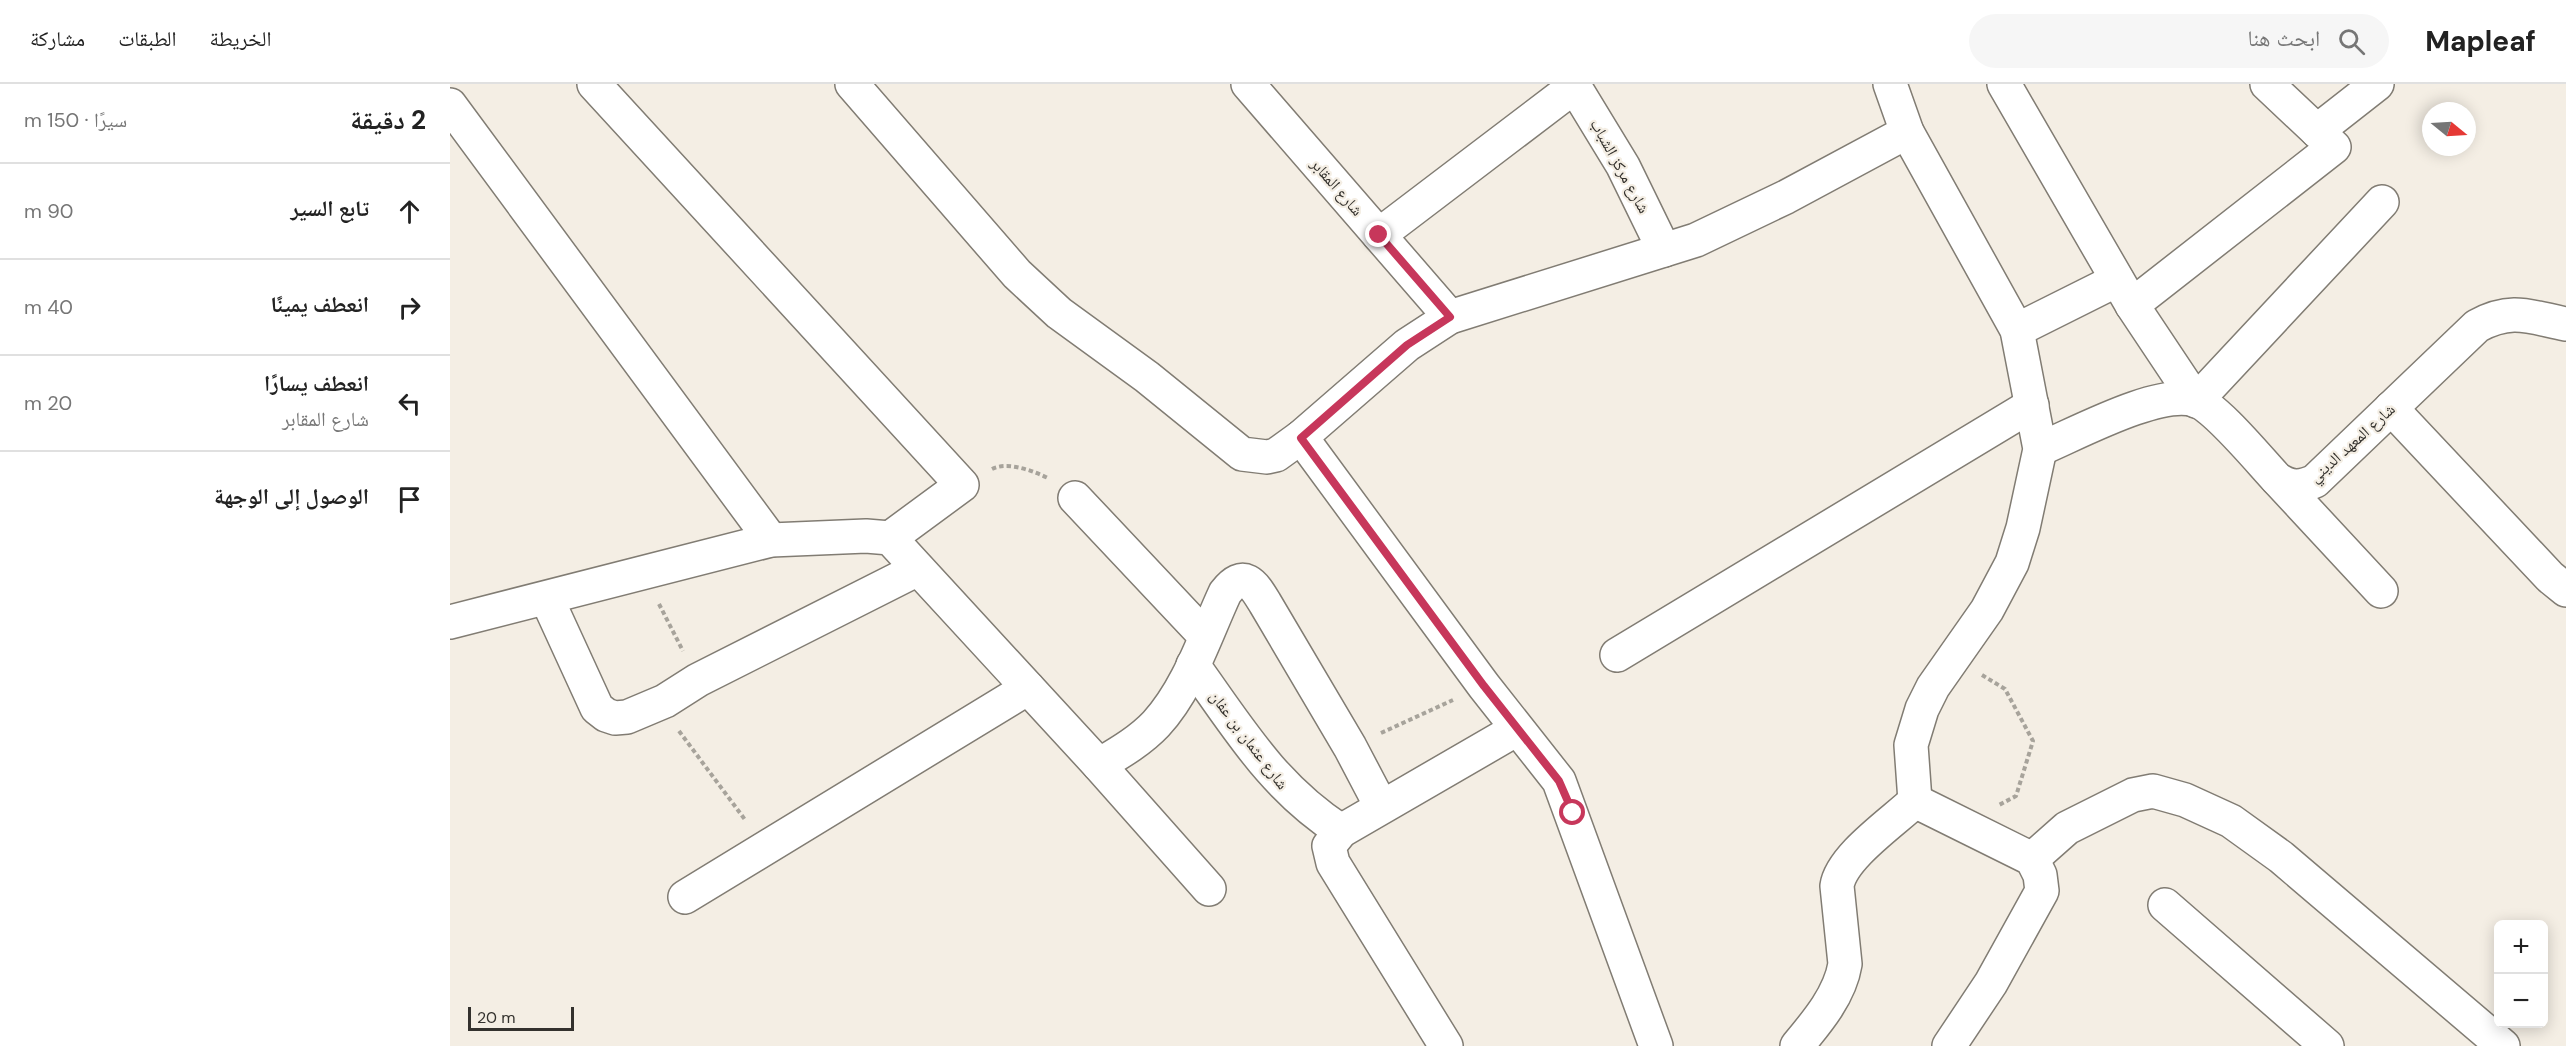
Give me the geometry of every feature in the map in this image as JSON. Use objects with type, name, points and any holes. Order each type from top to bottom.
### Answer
[{"type":"street","points":[[450,622],[771,540],[866,536],[890,538],[962,485],[594,84]]},
{"type":"street","points":[[852,84],[1017,274],[1059,313],[1147,377],[1242,454],[1267,457],[1276,455],[1301,438],[1407,345],[1450,317],[1696,240],[1737,222],[1907,132]]},
{"type":"street","name":"شارع المقابر","points":[[1248,84],[1450,317]]},
{"type":"street","points":[[1890,84],[1907,132],[2017,330],[2040,450],[2023,528],[2012,563],[1987,610],[1933,687],[1915,730],[1911,766],[1915,801]]},
{"type":"street","points":[[2004,84],[2125,292],[2196,400],[2213,412],[2381,591]]},
{"type":"street","points":[[2017,330],[2125,292],[2334,147],[2267,84]]},
{"type":"street","points":[[2317,131],[2377,84]]},
{"type":"street","points":[[1379,235],[1574,85]]},
{"type":"street","name":"شارع مركز الشباب","points":[[1574,85],[1623,166],[1664,250]]},
{"type":"street","points":[[450,105],[771,540]]},
{"type":"street","points":[[2040,450],[2153,402],[2175,399],[2196,400],[2382,201]]},
{"type":"street","name":"شارع المعهد الديني","points":[[2277,479],[2289,486],[2303,487],[2315,481],[2477,326],[2496,316],[2517,313],[2566,324]]},
{"type":"street","points":[[1617,655],[2032,405]]},
{"type":"street","points":[[2391,408],[2550,577],[2566,590]]},
{"type":"street","points":[[1301,438],[1484,686],[1559,781],[1656,1046]]},
{"type":"street","name":"شارع عثمان بن عفان","points":[[1075,498],[1199,650],[1268,768],[1289,792],[1313,813],[1341,831]]},
{"type":"street","points":[[890,538],[1099,765],[1209,889]]},
{"type":"street","points":[[547,599],[597,708],[615,718],[627,717],[665,701],[698,680],[918,569]]},
{"type":"street","points":[[1099,765],[1129,747],[1156,724],[1177,696],[1230,585],[1240,580],[1251,583],[1350,747],[1381,806]]},
{"type":"street","points":[[685,897],[1028,688]]},
{"type":"street","points":[[1446,1046],[1333,863],[1329,846],[1341,831],[1381,806],[1517,729]]},
{"type":"street","points":[[2032,858],[2067,828],[2133,795],[2153,791],[2185,800],[2231,821],[2281,858],[2503,1046]]},
{"type":"street","points":[[1915,801],[2032,858],[2040,875],[2042,891],[2039,900],[1991,983],[1949,1046]]},
{"type":"street","points":[[1797,1046],[1820,1017],[1843,976],[1845,956],[1837,886],[1839,875],[1852,856],[1915,801]]},
{"type":"street","points":[[2165,905],[2326,1046]]},
{"type":"path","points":[[962,485],[998,466],[1015,467],[1040,474],[1059,483],[1075,498]]},
{"type":"path","points":[[644,574],[698,680]]},
{"type":"path","points":[[1953,658],[2006,689],[2033,741],[2016,796],[1963,823]]},
{"type":"path","points":[[1350,747],[1484,686]]},
{"type":"path","points":[[665,701],[680,734],[767,848]]},
{"type":"route","points":[[1379,235],[1450,317],[1407,345],[1301,438],[1484,686],[1559,781],[1573,813]]}]
